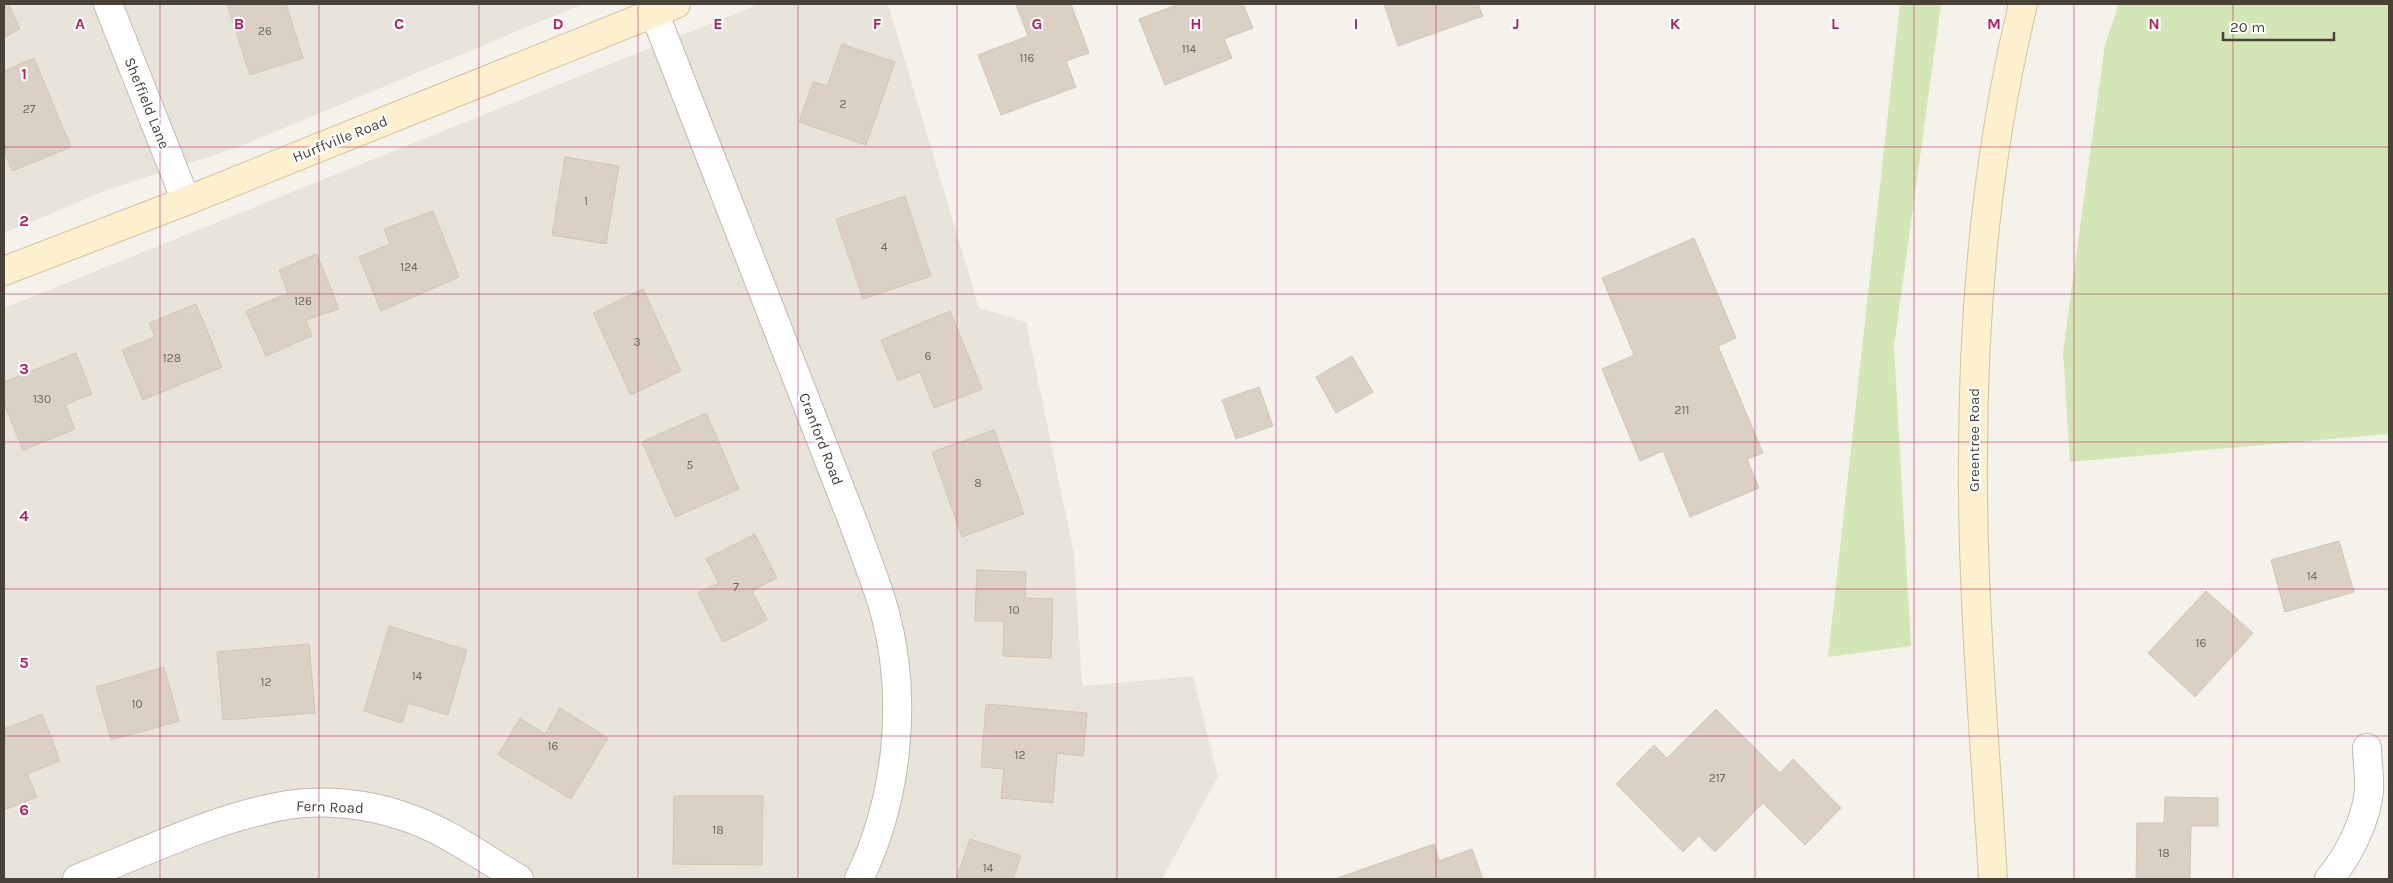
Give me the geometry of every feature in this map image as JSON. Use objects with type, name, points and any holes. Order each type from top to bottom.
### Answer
[{"type":"street","name":"Sheffield Lane","points":[[108,4],[186,202]]},
{"type":"street","name":"Greentree Road","points":[[1994,879],[1976,558],[1973,462],[1974,372],[1986,209],[2005,90],[2023,4]]},
{"type":"street","name":"Hurffville Road","points":[[4,271],[186,202],[665,8]]},
{"type":"street","name":"Cranford Road","points":[[665,8],[852,517],[885,613],[898,692],[893,761],[886,808],[871,855],[860,879]]},
{"type":"street","points":[[2329,879],[2342,864],[2359,829],[2369,792],[2367,748]]},
{"type":"street","name":"Fern Road","points":[[77,879],[203,829],[249,814],[289,805],[330,803],[367,807],[404,816],[445,835],[519,879]]},
{"type":"shaded area","points":[[4,4],[583,4],[236,148],[110,189],[4,233]]},
{"type":"shaded area","points":[[759,4],[888,4],[979,308],[1026,322],[1074,554],[1082,686],[1193,676],[1218,777],[1162,879],[4,879],[4,308]]},
{"type":"green space","points":[[1900,4],[1941,4],[1894,347],[1911,646],[1828,657]]},
{"type":"green space","points":[[2119,4],[2389,4],[2389,434],[2070,462],[2063,352],[2105,44]]},
{"type":"building","points":[[4,4],[8,4],[20,29],[4,37]]},
{"type":"building","points":[[227,4],[286,4],[303,58],[250,75]]},
{"type":"building","points":[[1016,4],[1071,4],[1089,53],[1066,61],[1076,87],[1001,115],[978,55],[1028,36]]},
{"type":"building","points":[[1179,4],[1243,4],[1253,28],[1224,39],[1232,58],[1165,85],[1139,19]]},
{"type":"building","points":[[1384,4],[1478,4],[1483,16],[1398,46]]},
{"type":"building","points":[[842,44],[895,62],[866,145],[799,122],[813,82],[827,86]]},
{"type":"building","points":[[34,58],[71,147],[12,171],[4,151],[4,71]]},
{"type":"building","points":[[565,157],[619,166],[606,244],[552,235]]},
{"type":"building","points":[[905,196],[931,276],[863,299],[836,219]]},
{"type":"building","points":[[433,211],[459,277],[381,311],[359,257],[390,244],[384,229]]},
{"type":"building","points":[[1694,238],[1736,338],[1718,346],[1763,453],[1747,459],[1759,488],[1690,517],[1663,451],[1640,461],[1602,369],[1634,355],[1602,278]]},
{"type":"building","points":[[317,254],[339,309],[306,320],[312,336],[266,356],[246,311],[288,293],[279,270]]},
{"type":"building","points":[[643,289],[681,371],[631,395],[593,313]]},
{"type":"building","points":[[196,304],[222,367],[143,400],[122,350],[155,337],[149,323]]},
{"type":"building","points":[[950,311],[982,389],[934,408],[920,372],[898,381],[881,340]]},
{"type":"building","points":[[76,353],[92,394],[65,405],[75,429],[23,450],[4,404],[4,382]]},
{"type":"building","points":[[1352,356],[1373,392],[1336,413],[1316,377]]},
{"type":"building","points":[[1259,387],[1273,426],[1236,439],[1222,400]]},
{"type":"building","points":[[706,413],[739,489],[675,517],[642,442]]},
{"type":"building","points":[[994,430],[1024,514],[962,537],[932,452]]},
{"type":"building","points":[[755,534],[777,578],[752,591],[767,620],[723,642],[698,593],[719,583],[706,559]]},
{"type":"building","points":[[2339,541],[2354,592],[2285,612],[2271,560]]},
{"type":"building","points":[[977,570],[1026,572],[1025,598],[1053,599],[1051,658],[1003,656],[1004,621],[975,621]]},
{"type":"building","points":[[2206,591],[2253,633],[2195,697],[2148,653]]},
{"type":"building","points":[[389,626],[467,650],[448,715],[408,703],[402,723],[364,711]]},
{"type":"building","points":[[309,644],[315,713],[223,720],[217,652]]},
{"type":"building","points":[[164,667],[179,721],[111,740],[96,687]]},
{"type":"building","points":[[986,704],[1087,713],[1083,756],[1057,753],[1053,803],[1001,798],[1004,769],[981,767]]},
{"type":"building","points":[[560,708],[608,738],[571,799],[498,755],[520,718],[545,734]]},
{"type":"building","points":[[1716,709],[1780,773],[1793,759],[1841,808],[1805,845],[1763,803],[1715,852],[1699,836],[1683,852],[1616,784],[1654,745],[1667,758]]},
{"type":"building","points":[[42,714],[60,761],[27,774],[37,797],[4,810],[4,729]]},
{"type":"building","points":[[674,796],[763,796],[762,865],[673,864]]},
{"type":"building","points":[[2165,797],[2218,798],[2218,826],[2191,826],[2190,879],[2136,879],[2137,823],[2164,823]]},
{"type":"building","points":[[970,839],[1021,856],[1013,879],[956,879]]},
{"type":"building","points":[[1434,844],[1439,861],[1472,849],[1483,879],[1335,879]]}]
